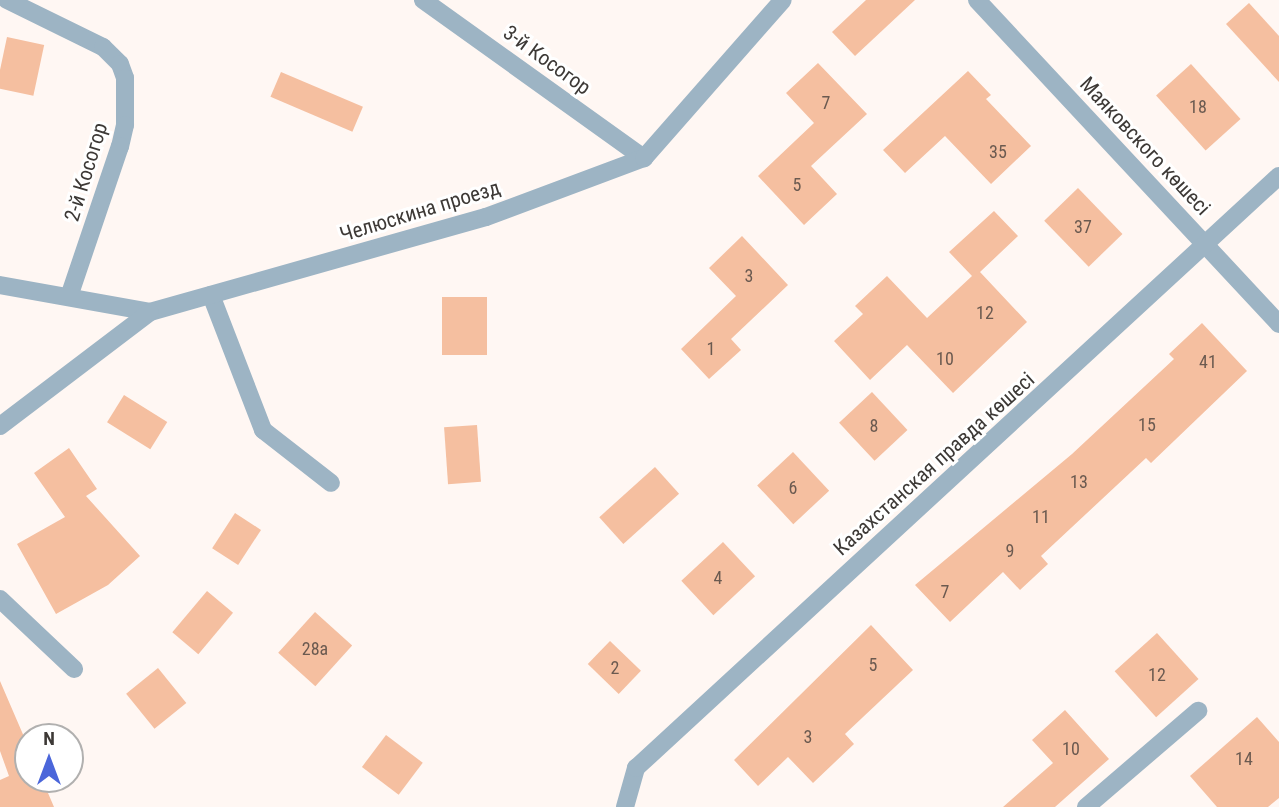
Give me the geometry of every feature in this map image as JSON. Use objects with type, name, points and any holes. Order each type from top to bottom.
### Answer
[{"type":"street","name":"2-й Косогор","points":[[7,0],[103,47],[120,64],[125,78],[125,125],[120,146],[69,297]]},
{"type":"street","name":"3-й Косогор","points":[[423,0],[644,158]]},
{"type":"street","name":"Челюскина проезд","points":[[0,285],[150,312],[486,217],[644,158],[783,0]]},
{"type":"street","name":"Маяковского көшесі","points":[[977,0],[1279,324]]},
{"type":"street","name":"Казахстанская правда көшесі","points":[[626,799],[636,768],[1279,176]]},
{"type":"street","points":[[211,295],[263,430],[331,482]]},
{"type":"street","points":[[0,426],[150,312]]},
{"type":"street","points":[[0,599],[74,669]]},
{"type":"street","points":[[1086,807],[1198,711]]},
{"type":"building","points":[[866,0],[915,0],[855,56],[832,32]]},
{"type":"building","points":[[1249,3],[1279,36],[1279,82],[1226,24]]},
{"type":"building","points":[[7,37],[44,45],[33,96],[0,89],[0,70]]},
{"type":"building","points":[[818,63],[867,114],[811,166],[837,194],[804,225],[758,176],[814,123],[786,93]]},
{"type":"building","points":[[1191,64],[1241,119],[1206,150],[1156,95]]},
{"type":"building","points":[[968,71],[991,95],[986,99],[1031,146],[991,184],[945,136],[905,173],[883,150]]},
{"type":"building","points":[[281,72],[363,107],[352,132],[270,97]]},
{"type":"building","points":[[1078,188],[1122,234],[1089,267],[1044,221]]},
{"type":"building","points":[[994,211],[1018,236],[980,272],[1027,322],[953,393],[907,345],[870,380],[834,341],[863,314],[855,306],[887,276],[927,318],[972,276],[949,252]]},
{"type":"building","points":[[742,236],[788,285],[731,339],[741,350],[709,379],[681,349],[736,296],[709,268]]},
{"type":"building","points":[[442,297],[487,297],[487,355],[442,355]]},
{"type":"building","points":[[1202,323],[1247,371],[1151,463],[1146,458],[1041,556],[1048,564],[1020,590],[1003,572],[950,622],[915,585],[1072,454],[1174,359],[1169,354]]},
{"type":"building","points":[[872,392],[907,430],[875,461],[839,423]]},
{"type":"building","points":[[124,395],[167,422],[150,449],[107,422]]},
{"type":"building","points":[[477,425],[481,482],[448,484],[444,427]]},
{"type":"building","points":[[69,448],[97,489],[86,496],[140,556],[108,585],[56,614],[17,544],[65,517],[34,473]]},
{"type":"building","points":[[793,452],[829,491],[793,524],[757,485]]},
{"type":"building","points":[[655,467],[679,494],[623,544],[599,517]]},
{"type":"building","points":[[235,513],[261,530],[238,565],[212,548]]},
{"type":"building","points":[[723,542],[755,576],[713,615],[681,581]]},
{"type":"building","points":[[207,591],[233,613],[198,654],[172,632]]},
{"type":"building","points":[[315,612],[352,645],[315,686],[278,653]]},
{"type":"building","points":[[871,625],[913,670],[845,734],[854,744],[813,783],[788,757],[758,786],[734,760]]},
{"type":"building","points":[[1157,633],[1198,679],[1156,717],[1115,671]]},
{"type":"building","points":[[610,641],[641,671],[619,694],[588,664]]},
{"type":"building","points":[[158,668],[186,703],[154,729],[126,694]]},
{"type":"building","points":[[0,681],[18,723],[14,723],[14,793],[48,793],[54,807],[0,807],[0,780],[9,776],[0,751]]},
{"type":"building","points":[[1065,710],[1109,759],[1055,807],[1003,807],[1053,763],[1032,740]]},
{"type":"building","points":[[1257,717],[1279,742],[1279,798],[1268,807],[1217,807],[1190,776]]},
{"type":"building","points":[[386,735],[423,763],[399,795],[362,767]]}]
